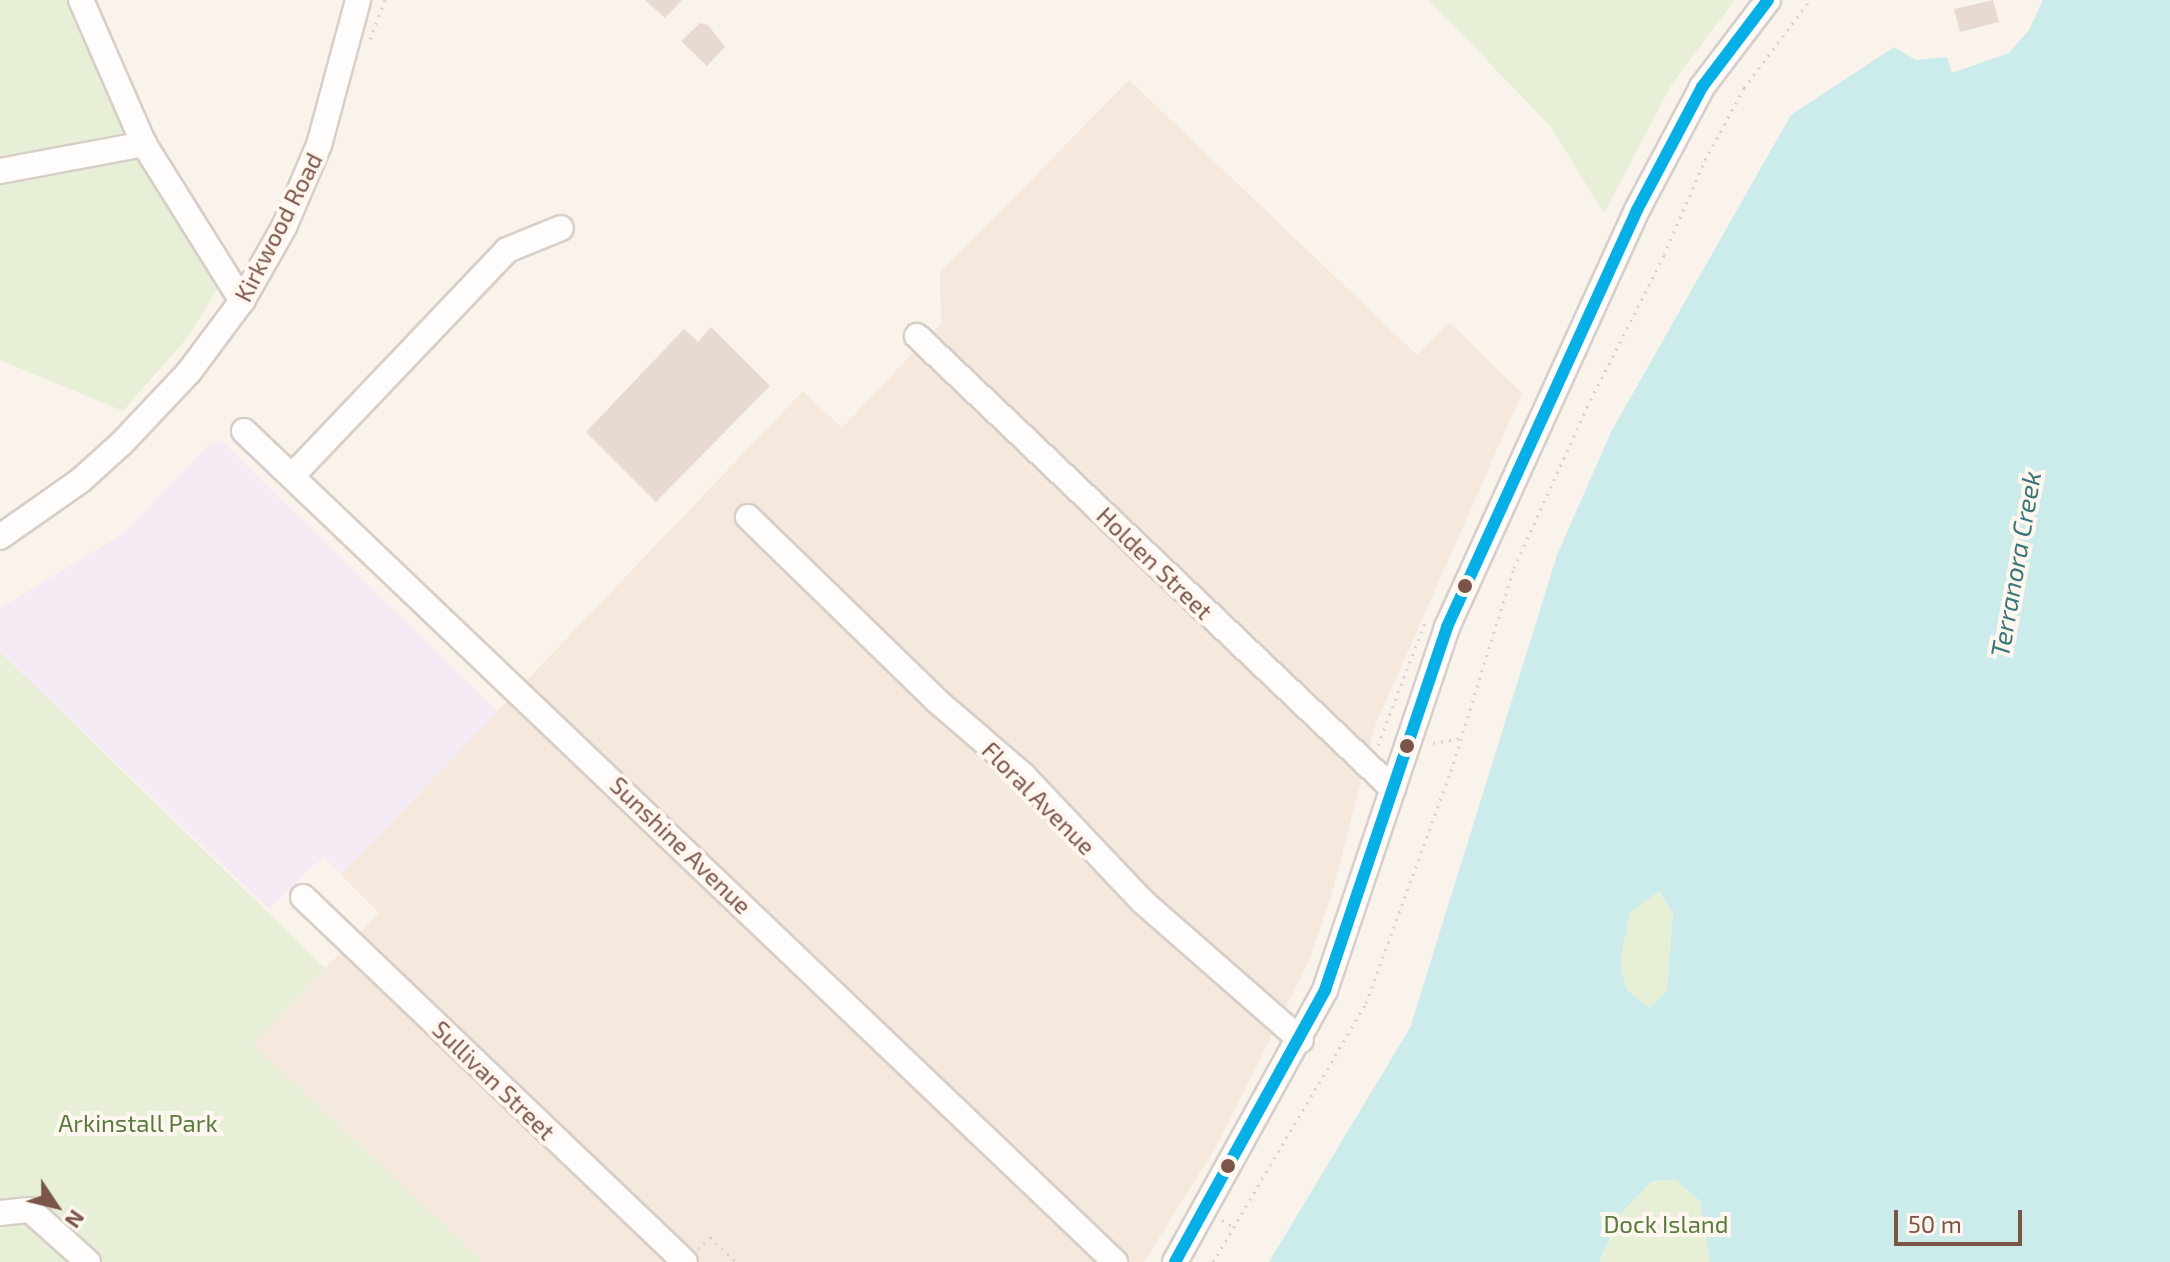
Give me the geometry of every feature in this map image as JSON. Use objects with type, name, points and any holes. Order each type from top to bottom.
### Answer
[{"type":"street","points":[[81,0],[144,144],[242,301]]},
{"type":"street","points":[[1175,1262],[1301,1040],[1328,981],[1473,565],[1637,210],[1702,87],[1768,0]]},
{"type":"street","name":"Kirkwood Road","points":[[0,537],[60,496],[122,443],[197,363],[242,301],[284,227],[319,145],[358,3]]},
{"type":"street","points":[[0,171],[144,144]]},
{"type":"street","points":[[292,476],[507,250],[561,228]]},
{"type":"street","name":"Holden Street","points":[[917,336],[1393,789]]},
{"type":"street","name":"Sunshine Avenue","points":[[244,431],[1115,1262]]},
{"type":"street","name":"Floral Avenue","points":[[748,517],[937,701],[1023,775],[1142,901],[1301,1040]]},
{"type":"street","name":"Sullivan Street","points":[[303,897],[685,1262]]},
{"type":"street","points":[[0,1213],[30,1210],[88,1262]]},
{"type":"path","points":[[1213,1262],[1236,1228],[1366,1003],[1461,738],[1514,568],[1587,407],[1664,255],[1705,160],[1744,88],[1810,0]]},
{"type":"path","points":[[1433,743],[1461,738]]},
{"type":"path","points":[[1222,1220],[1236,1228]]},
{"type":"path","points":[[685,1262],[710,1237],[736,1262]]},
{"type":"shaded area","points":[[1129,80],[1417,355],[1450,323],[1522,393],[1375,726],[1331,897],[1308,963],[1217,1145],[1144,1262],[483,1262],[252,1044],[379,913],[341,875],[803,391],[842,428],[941,323],[940,273]]},
{"type":"shaded area","points":[[221,440],[498,712],[341,875],[323,857],[269,909],[0,652],[0,608],[123,534],[209,445]]},
{"type":"green space","points":[[0,0],[91,0],[146,125],[231,267],[187,338],[123,411],[0,360]]},
{"type":"green space","points":[[1429,0],[1735,0],[1672,84],[1604,213],[1550,126]]},
{"type":"green space","name":"Arkinstall Park","points":[[0,652],[325,968],[253,1044],[483,1262],[0,1262]]},
{"type":"green space","points":[[1658,891],[1673,914],[1667,991],[1649,1008],[1626,989],[1620,961],[1630,913]]},
{"type":"green space","name":"Dock Island","points":[[1676,1180],[1700,1201],[1710,1262],[1599,1262],[1621,1213],[1652,1181]]},
{"type":"water","name":"Terranora Creek","points":[[2043,0],[2170,0],[2170,1262],[1710,1262],[1700,1201],[1676,1180],[1652,1181],[1621,1213],[1599,1262],[1269,1262],[1410,1028],[1557,555],[1612,430],[1791,115],[1894,47],[1916,60],[1947,57],[1952,73],[2009,53],[2029,30]],"holes":[[[1659,891],[1673,914],[1667,991],[1649,1008],[1626,989],[1620,961],[1630,913]]]},
{"type":"building","points":[[645,0],[682,0],[665,18]]},
{"type":"building","points":[[1993,0],[1999,22],[1960,32],[1954,9]]},
{"type":"building","points":[[700,23],[708,25],[725,47],[707,66],[681,41]]},
{"type":"building","points":[[711,327],[770,386],[656,502],[586,432],[684,329],[698,342]]},
{"type":"transit line","points":[[1175,1262],[1325,990],[1447,627],[1637,210],[1702,87],[1768,0]]}]
